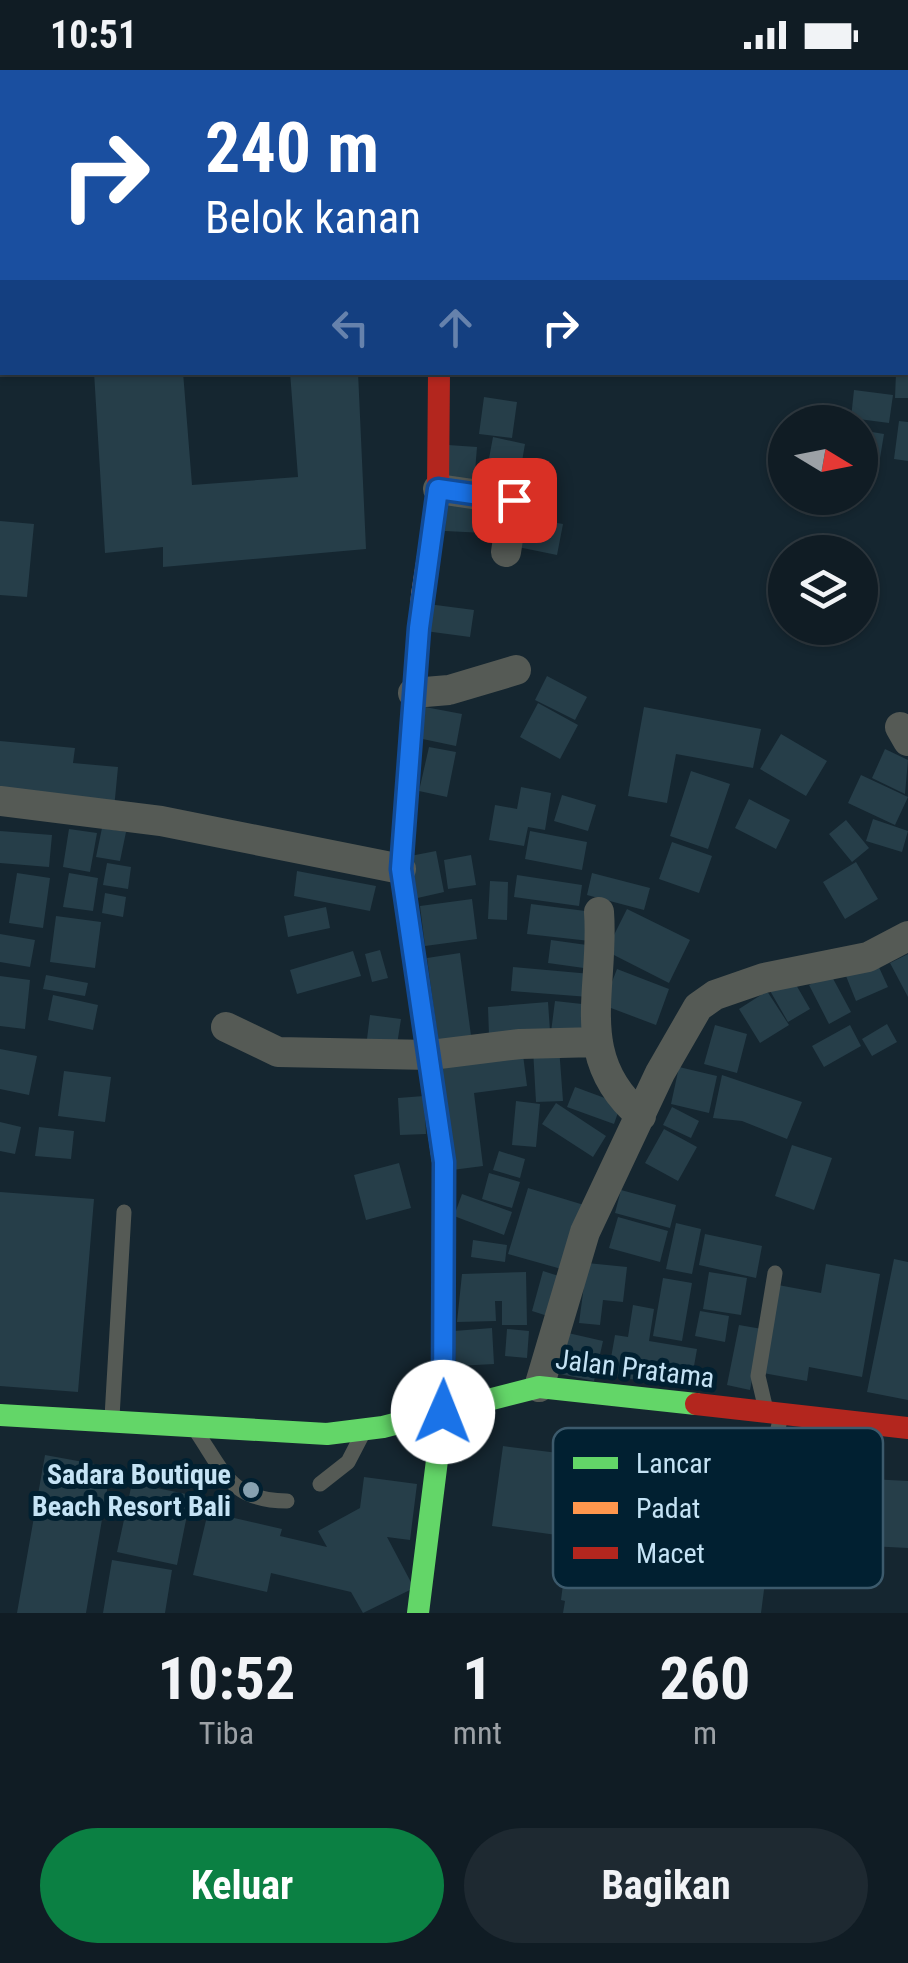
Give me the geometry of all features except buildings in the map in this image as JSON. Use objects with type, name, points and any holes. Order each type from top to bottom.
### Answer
[{"type":"street","points":[[418,1613],[433,1520],[443,1412],[444,1162],[401,869],[413,693],[438,489],[439,375]]},
{"type":"street","points":[[438,489],[514,500],[506,552]]},
{"type":"street","points":[[413,693],[449,690],[516,670]]},
{"type":"street","points":[[0,801],[160,821],[401,869]]},
{"type":"street","points":[[599,912],[602,942],[593,1012],[598,1042],[620,1097],[641,1116]]},
{"type":"street","points":[[539,1387],[585,1232],[660,1073],[706,998],[764,978],[868,957],[908,936]]},
{"type":"street","points":[[226,1026],[274,1051],[430,1054],[520,1044],[598,1042]]},
{"type":"street","name":"Jalan Pratama","points":[[0,1416],[327,1434],[443,1412],[539,1387],[908,1428]]},
{"type":"lane","points":[[112,1421],[124,1212]]},
{"type":"lane","points":[[771,1428],[773,1415],[758,1376],[775,1273]]},
{"type":"lane","points":[[192,1425],[232,1486],[258,1498],[288,1501]]},
{"type":"lane","points":[[320,1484],[348,1462],[364,1429]]},
{"type":"traffic: fast","points":[[416,973],[443,1162],[443,1412],[418,1613]]},
{"type":"traffic: fast","points":[[0,1415],[327,1434],[383,1427],[539,1387],[696,1404]]},
{"type":"traffic: slow","points":[[416,973],[401,869],[422,595],[433,524]]},
{"type":"traffic: jam","points":[[433,524],[438,489],[439,375]]},
{"type":"traffic: jam","points":[[696,1404],[908,1428]]},
{"type":"place","name":"Sadara Boutique Beach Resort Bali","points":[[251,1490]]},
{"type":"route","points":[[443,1412],[444,1162],[401,869],[413,693],[438,489],[514,500]]}]
